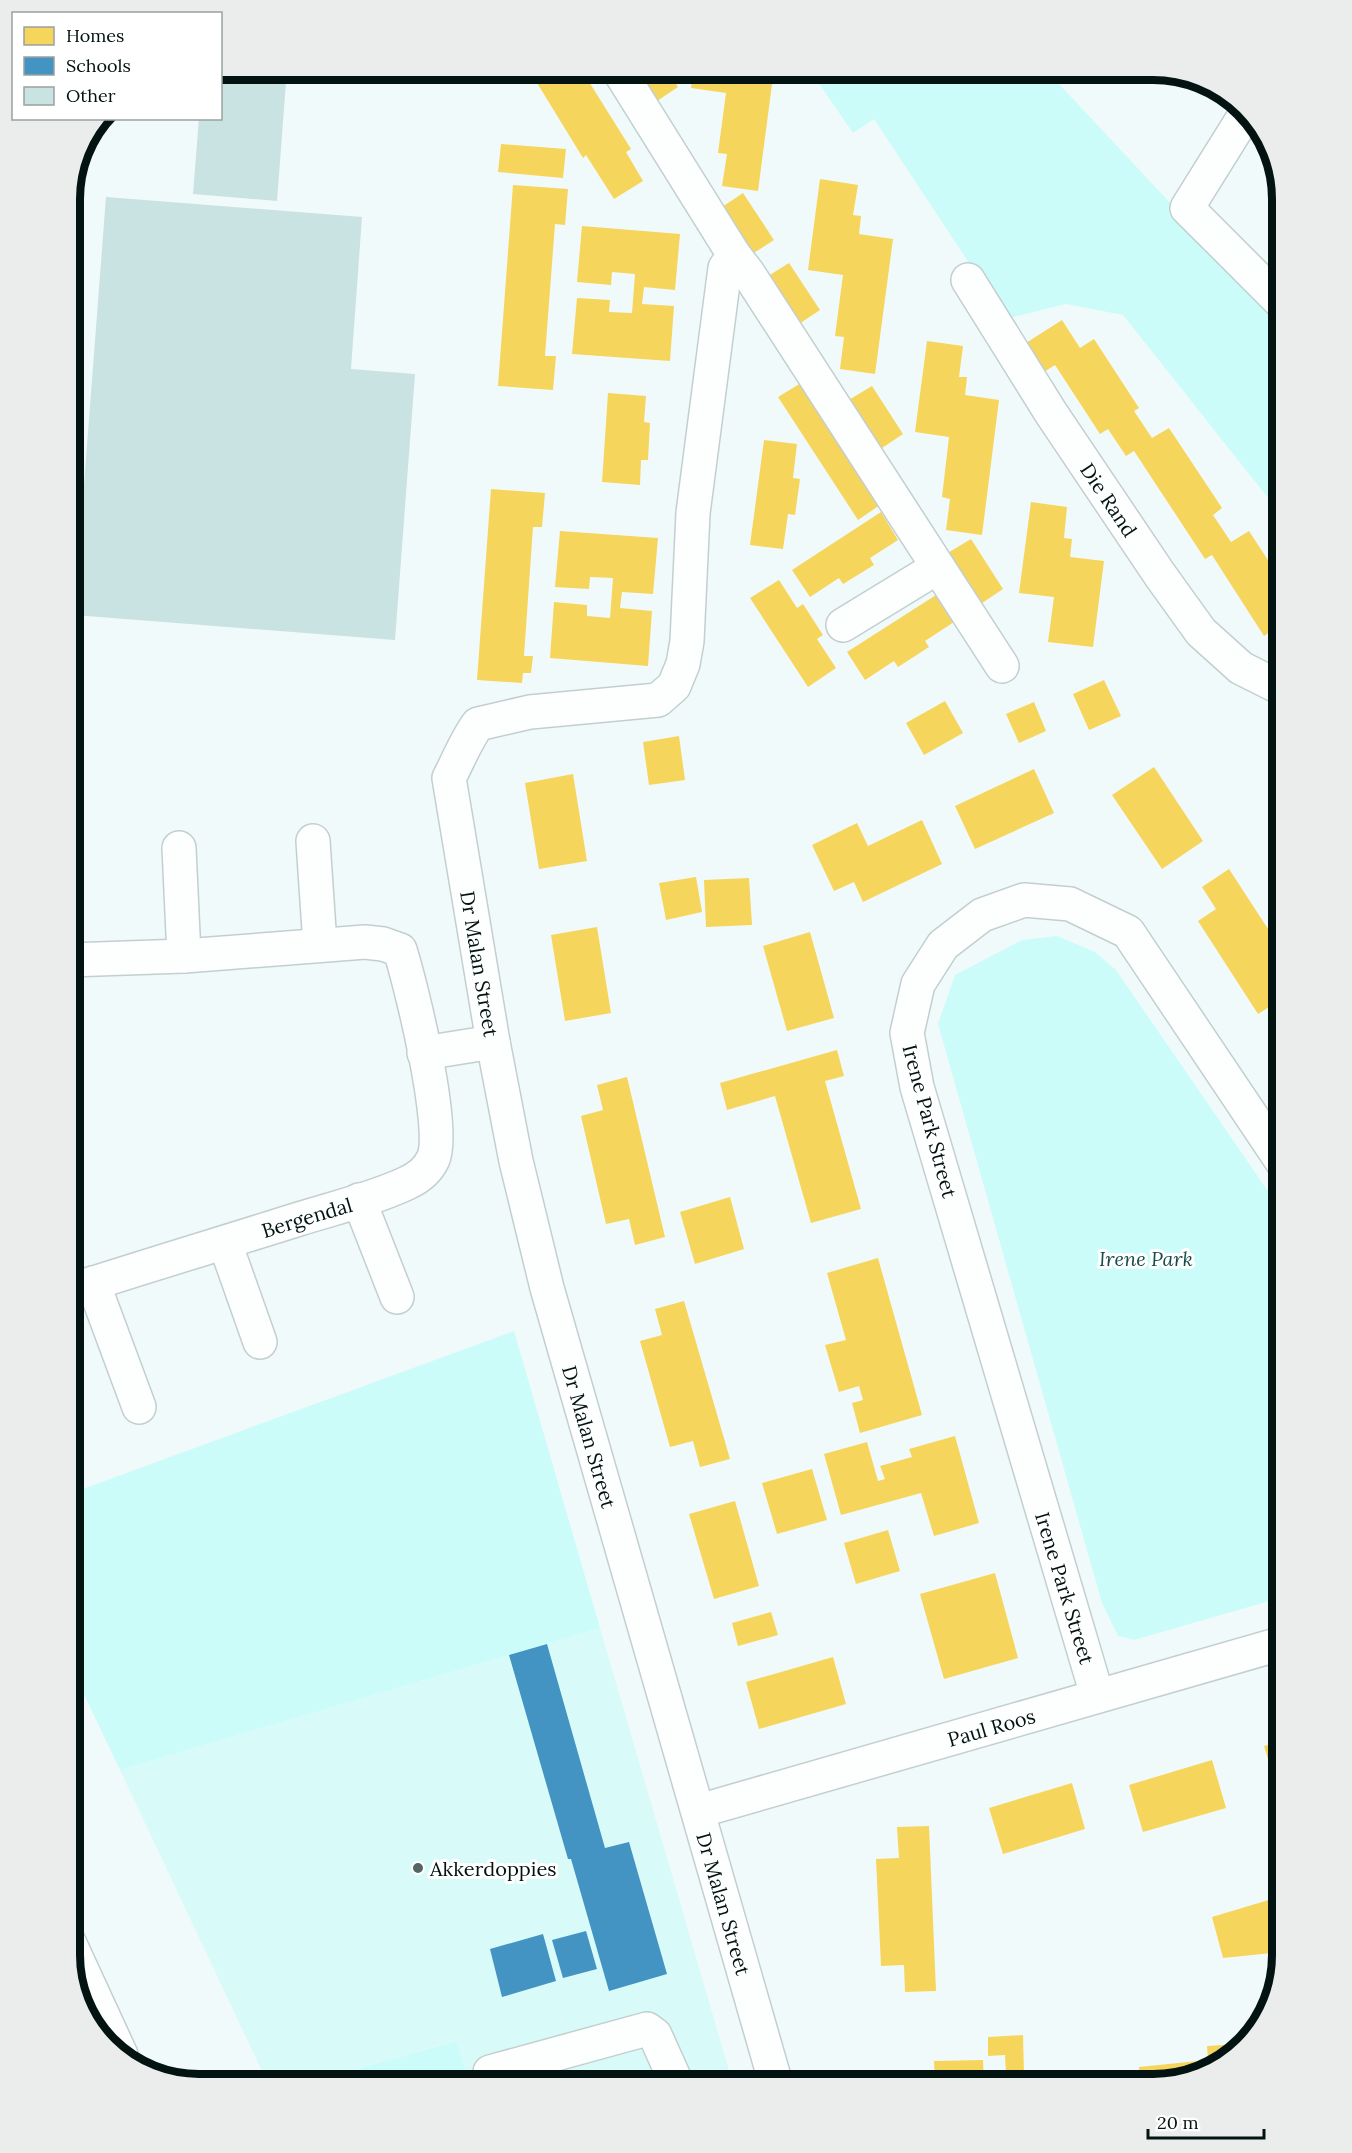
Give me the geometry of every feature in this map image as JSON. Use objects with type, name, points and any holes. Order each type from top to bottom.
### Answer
[{"type":"street","points":[[625,80],[734,255],[754,282],[1002,666]]},
{"type":"street","points":[[1242,119],[1187,208],[1272,293]]},
{"type":"street","name":"Dr Malan Street","points":[[734,255],[725,268],[693,513],[687,641],[683,664],[674,686],[658,700],[530,712],[478,724],[468,738],[463,754],[449,778],[493,1042],[516,1161],[547,1288],[773,2074]]},
{"type":"street","name":"Die Rand","points":[[968,280],[1051,413],[1201,632],[1241,668],[1272,684]]},
{"type":"street","points":[[843,625],[938,567]]},
{"type":"street","points":[[313,841],[320,945]]},
{"type":"street","points":[[179,848],[184,956]]},
{"type":"street","name":"Irene Park Street","points":[[1097,1695],[917,1087],[907,1033],[918,984],[943,945],[982,915],[1024,900],[1070,904],[1128,932],[1272,1147]]},
{"type":"street","name":"Bergendal","points":[[80,960],[184,956],[365,942],[383,944],[400,950],[433,1095],[436,1128],[434,1158],[423,1174],[408,1183],[81,1287]]},
{"type":"street","points":[[424,1053],[493,1042]]},
{"type":"street","points":[[359,1200],[398,1297]]},
{"type":"street","points":[[225,1243],[260,1342]]},
{"type":"street","points":[[81,1287],[139,1407]]},
{"type":"street","name":"Paul Roos","points":[[699,1811],[1272,1646]]},
{"type":"street","points":[[81,1968],[112,2036]]},
{"type":"street","points":[[490,2072],[647,2029],[655,2035],[672,2074]]},
{"type":"shaded area","name":"Akkerdoppies","points":[[600,1628],[730,2074],[466,2073],[455,2041],[341,2073],[263,2073],[120,1770]]},
{"type":"green space","points":[[817,80],[1055,80],[1272,311],[1272,503],[1123,315],[1066,304],[1006,319],[874,119],[853,133]]},
{"type":"green space","name":"Irene Park","points":[[1057,936],[1095,952],[1116,970],[1272,1197],[1272,1600],[1134,1640],[1118,1636],[1102,1603],[938,1024],[955,975],[1022,940]]},
{"type":"green space","points":[[514,1331],[600,1628],[120,1770],[80,1686],[80,1490]]},
{"type":"green space","points":[[456,2041],[467,2073],[342,2073]]},
{"type":"building: Homes","points":[[535,80],[588,80],[631,149],[626,152],[643,181],[614,199],[586,155],[583,158]]},
{"type":"building: Homes","points":[[639,80],[674,80],[678,87],[654,103]]},
{"type":"building: Homes","points":[[692,80],[773,80],[758,191],[722,186],[727,154],[718,153],[726,93],[691,88]]},
{"type":"building: Homes","points":[[501,144],[566,149],[563,178],[498,172]]},
{"type":"building: Homes","points":[[820,179],[858,185],[853,215],[861,216],[859,234],[893,239],[875,374],[840,369],[844,337],[835,336],[843,275],[808,270]]},
{"type":"building: Homes","points":[[513,185],[568,189],[565,225],[555,224],[545,356],[556,356],[553,390],[498,386]]},
{"type":"building: Homes","points":[[743,193],[774,240],[749,256],[719,209]]},
{"type":"building: Homes","points":[[582,226],[680,234],[675,290],[644,287],[642,304],[674,306],[670,361],[572,354],[577,298],[610,300],[609,312],[632,313],[635,274],[612,272],[611,285],[577,282]]},
{"type":"building: Homes","points":[[789,263],[820,310],[796,326],[765,278]]},
{"type":"building: Homes","points":[[1062,320],[1080,348],[1094,339],[1139,408],[1134,411],[1152,438],[1169,428],[1222,508],[1213,515],[1231,542],[1249,531],[1272,566],[1272,630],[1264,636],[1212,555],[1205,559],[1134,451],[1126,456],[1108,429],[1100,434],[1055,365],[1044,372],[1026,343]]},
{"type":"building: Homes","points":[[927,341],[963,346],[959,377],[967,377],[965,395],[999,400],[982,535],[946,530],[950,499],[942,497],[949,437],[915,432]]},
{"type":"building: Homes","points":[[801,383],[880,505],[858,520],[778,397]]},
{"type":"building: Homes","points":[[872,386],[903,434],[879,450],[847,401]]},
{"type":"building: Homes","points":[[608,393],[646,396],[644,422],[650,423],[648,460],[641,460],[640,485],[602,482]]},
{"type":"building: Homes","points":[[764,440],[797,444],[793,478],[800,479],[795,515],[788,514],[783,549],[750,545]]},
{"type":"building: Homes","points":[[491,489],[545,493],[542,527],[533,527],[524,656],[533,656],[531,673],[523,673],[522,683],[477,680]]},
{"type":"building: Homes","points":[[1031,502],[1067,507],[1064,538],[1072,539],[1070,557],[1104,561],[1093,647],[1048,642],[1054,597],[1019,593]]},
{"type":"building: Homes","points":[[881,512],[898,540],[870,558],[874,565],[843,584],[839,578],[810,597],[792,570]]},
{"type":"building: Homes","points":[[560,531],[658,538],[653,594],[622,592],[620,608],[652,611],[648,666],[550,658],[554,602],[587,605],[587,616],[610,618],[613,578],[590,577],[589,589],[555,587]]},
{"type":"building: Homes","points":[[971,539],[1003,589],[979,605],[946,554]]},
{"type":"building: Homes","points":[[779,580],[797,608],[803,604],[823,635],[817,639],[836,668],[808,687],[750,598]]},
{"type":"building: Homes","points":[[936,595],[954,622],[925,641],[929,647],[898,667],[894,661],[865,680],[847,652]]},
{"type":"building: Homes","points":[[1104,680],[1121,716],[1089,730],[1073,694]]},
{"type":"building: Homes","points":[[945,701],[963,733],[924,755],[906,723]]},
{"type":"building: Homes","points":[[1034,702],[1046,731],[1019,743],[1006,714]]},
{"type":"building: Homes","points":[[679,736],[685,780],[649,785],[643,742]]},
{"type":"building: Homes","points":[[1154,767],[1203,841],[1162,869],[1112,795]]},
{"type":"building: Homes","points":[[1034,769],[1054,813],[975,849],[955,806]]},
{"type":"building: Homes","points":[[573,774],[587,861],[539,869],[525,783]]},
{"type":"building: Homes","points":[[922,820],[942,864],[863,902],[854,882],[834,891],[812,845],[857,823],[868,846]]},
{"type":"building: Homes","points":[[1229,869],[1272,935],[1272,1005],[1258,1014],[1198,921],[1216,909],[1202,887]]},
{"type":"building: Homes","points":[[696,877],[702,912],[666,920],[659,883]]},
{"type":"building: Homes","points":[[749,878],[752,925],[706,927],[704,880]]},
{"type":"building: Homes","points":[[597,927],[611,1013],[565,1021],[551,935]]},
{"type":"building: Homes","points":[[810,932],[834,1018],[787,1031],[763,946]]},
{"type":"building: Homes","points":[[837,1050],[844,1076],[825,1081],[861,1209],[811,1223],[775,1096],[727,1110],[720,1083]]},
{"type":"building: Homes","points":[[627,1077],[665,1237],[635,1245],[629,1219],[606,1224],[581,1116],[603,1110],[597,1085]]},
{"type":"building: Homes","points":[[730,1197],[744,1249],[695,1264],[680,1212]]},
{"type":"building: Homes","points":[[878,1258],[922,1415],[860,1433],[852,1403],[863,1400],[859,1386],[839,1392],[825,1345],[846,1340],[827,1273]]},
{"type":"building: Homes","points":[[684,1301],[730,1459],[700,1467],[693,1441],[670,1447],[640,1341],[662,1335],[655,1309]]},
{"type":"building: Homes","points":[[955,1436],[979,1523],[934,1536],[921,1493],[841,1515],[824,1454],[867,1442],[878,1481],[885,1479],[880,1466],[912,1457],[909,1449]]},
{"type":"building: Homes","points":[[812,1469],[827,1520],[777,1534],[762,1483]]},
{"type":"building: Homes","points":[[735,1501],[759,1586],[714,1599],[689,1514]]},
{"type":"building: Homes","points":[[888,1530],[900,1571],[856,1584],[844,1543]]},
{"type":"building: Homes","points":[[995,1573],[1018,1658],[944,1679],[920,1594]]},
{"type":"building: Homes","points":[[771,1612],[778,1635],[738,1646],[732,1623]]},
{"type":"building: Homes","points":[[833,1657],[846,1704],[759,1729],[746,1682]]},
{"type":"building: Homes","points":[[1272,1744],[1272,1772],[1264,1746]]},
{"type":"building: Homes","points":[[1212,1760],[1226,1808],[1143,1832],[1129,1785]]},
{"type":"building: Homes","points":[[1072,1783],[1085,1829],[1003,1854],[989,1808]]},
{"type":"building: Homes","points":[[929,1826],[936,1991],[905,1992],[904,1965],[881,1966],[876,1859],[899,1858],[897,1827]]},
{"type":"building: Homes","points":[[1272,1899],[1272,1953],[1223,1958],[1212,1917]]},
{"type":"building: Homes","points":[[1023,2035],[1024,2074],[1006,2074],[1005,2055],[988,2056],[988,2037]]},
{"type":"building: Homes","points":[[1231,2044],[1208,2060],[1207,2046]]},
{"type":"building: Homes","points":[[983,2060],[984,2074],[935,2074],[934,2061]]},
{"type":"building: Homes","points":[[1208,2060],[1192,2067],[1153,2074],[1139,2074],[1139,2067]]},
{"type":"building: Schools","points":[[547,1644],[605,1848],[629,1842],[667,1974],[609,1991],[509,1655]]},
{"type":"building: Schools","points":[[586,1931],[597,1969],[563,1978],[552,1940]]},
{"type":"building: Schools","points":[[543,1934],[556,1981],[502,1997],[490,1949]]},
{"type":"building: Other","points":[[222,80],[286,80],[277,201],[193,194],[199,120],[222,120]]},
{"type":"building: Other","points":[[106,197],[362,217],[351,369],[415,374],[395,640],[80,615],[80,537]]},
{"type":"place","name":"Akkerdoppies","points":[[418,1868]]}]
